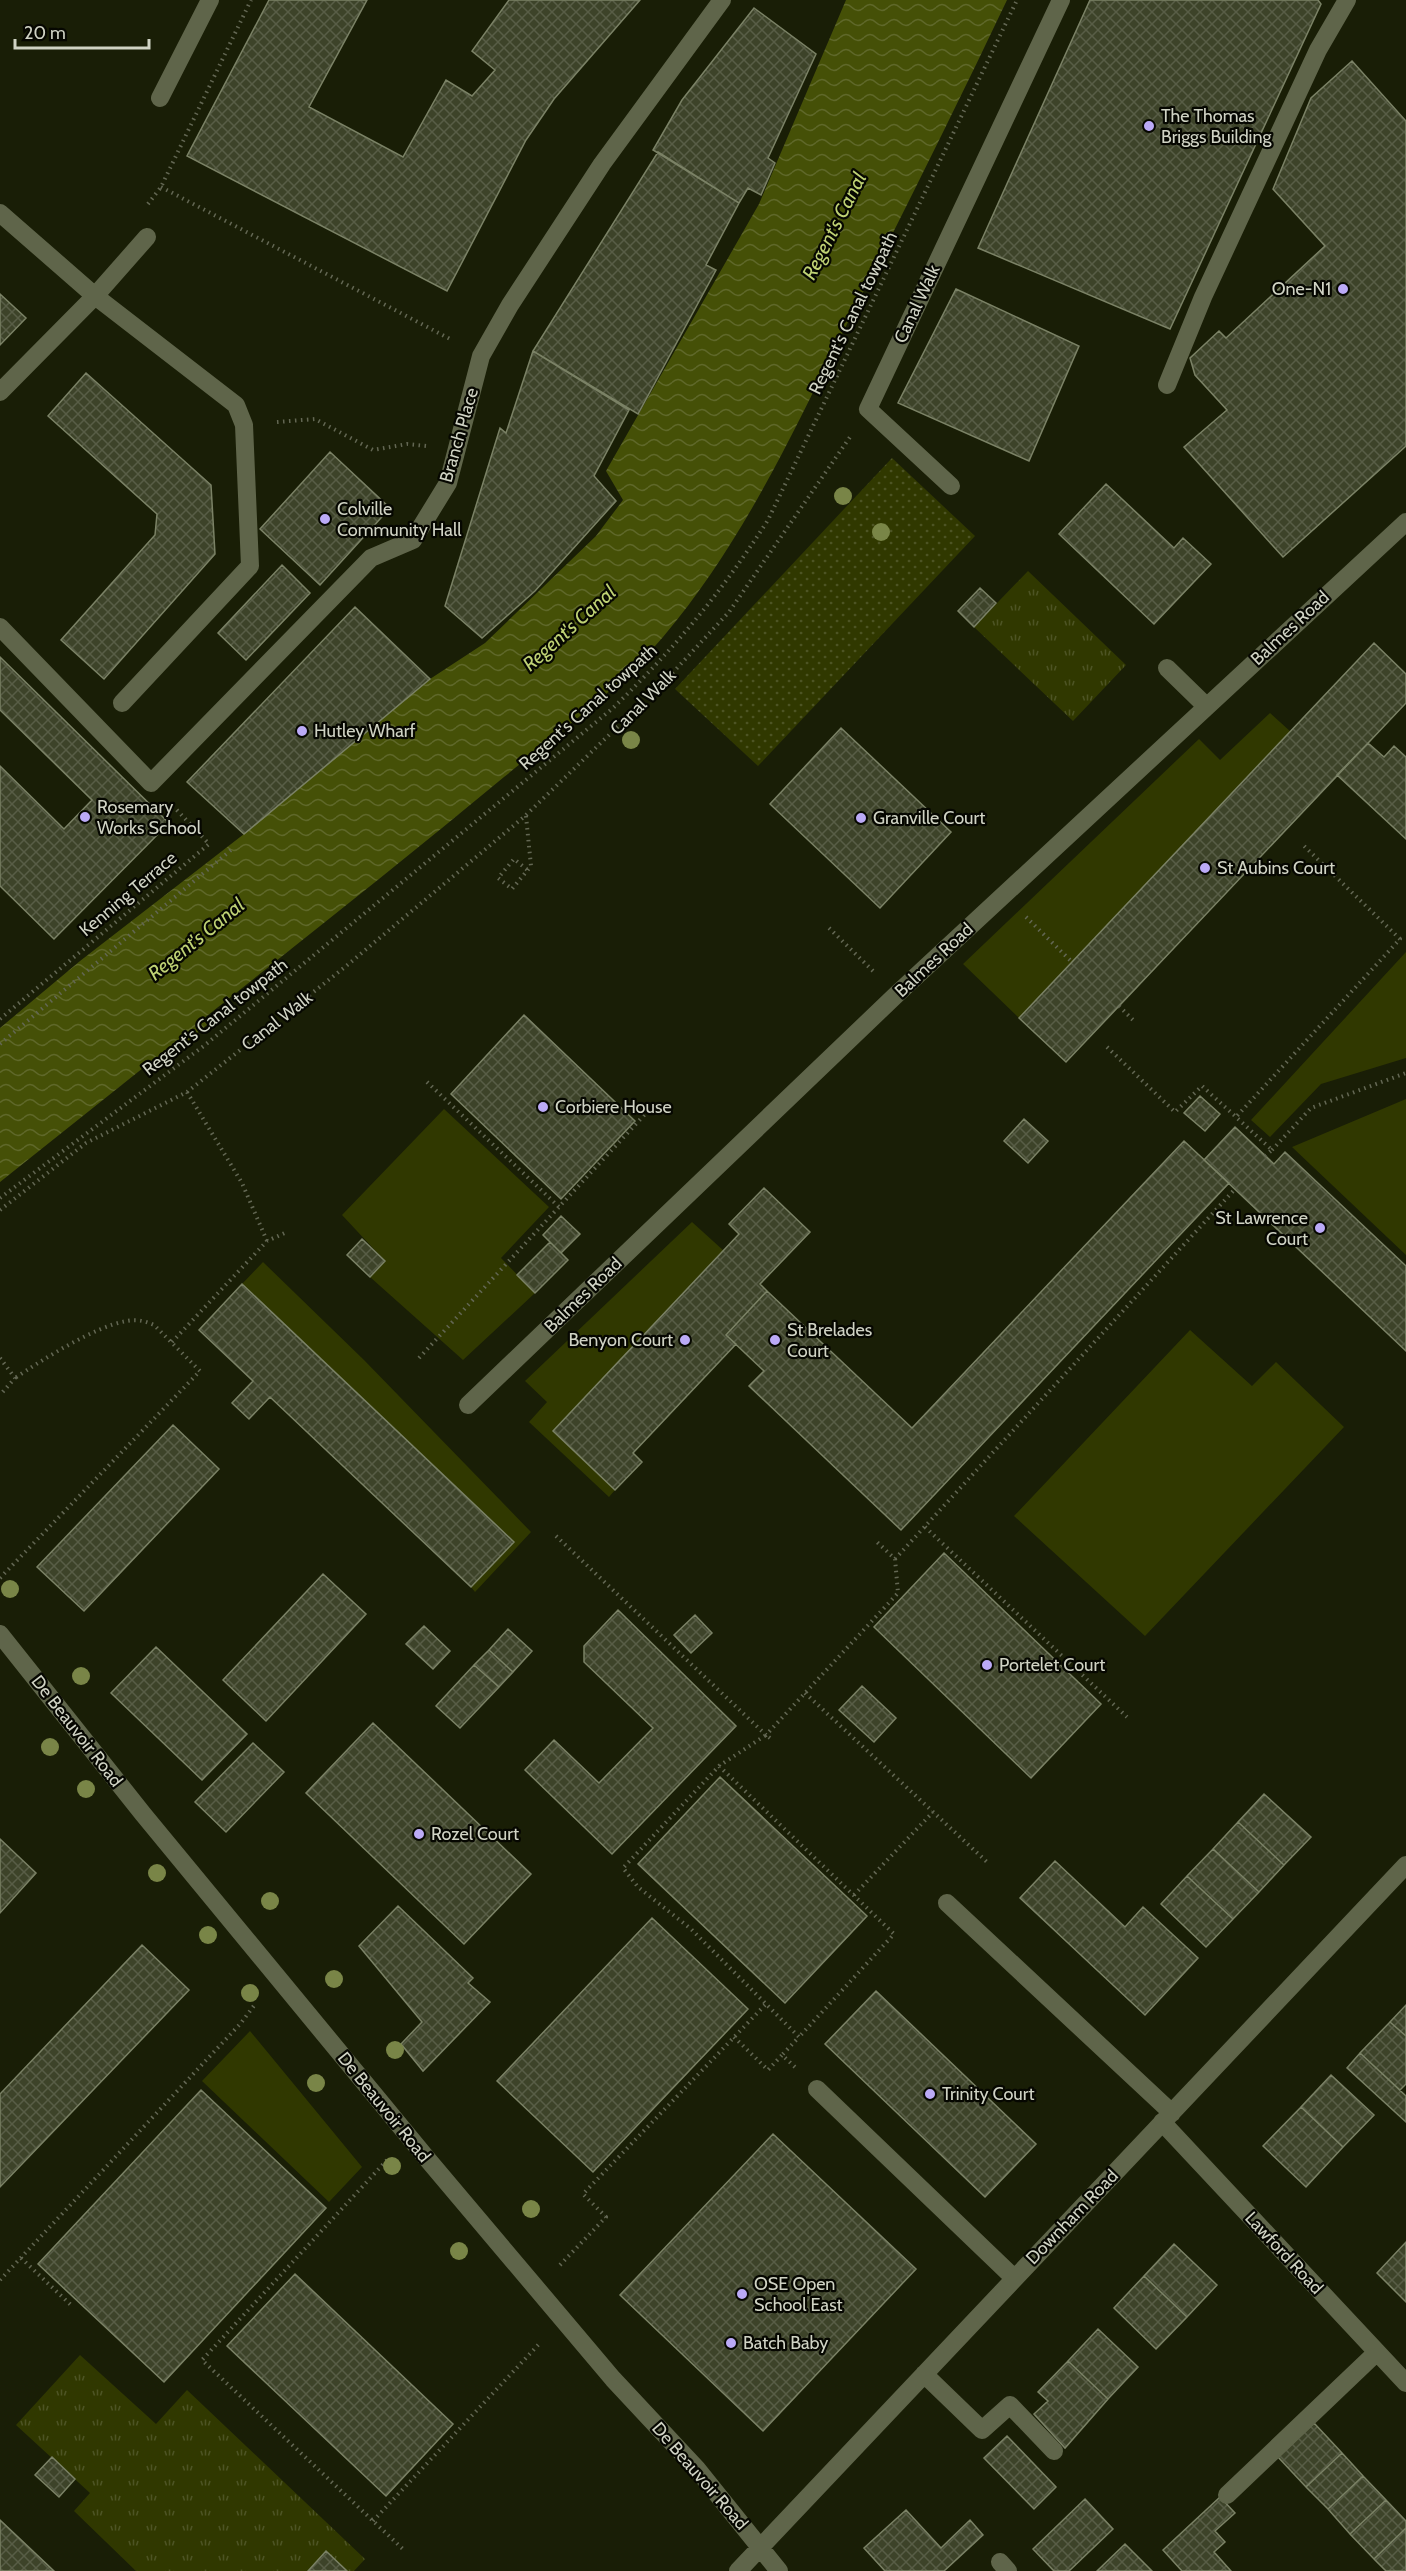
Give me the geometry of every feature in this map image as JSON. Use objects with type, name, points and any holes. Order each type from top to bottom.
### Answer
[{"type":"street","points":[[160,98],[210,0]]},
{"type":"street","name":"Branch Place","points":[[151,783],[371,558],[413,540],[448,483],[482,356],[510,304],[602,164],[722,0]]},
{"type":"street","name":"Canal Walk","points":[[867,409],[1061,0]]},
{"type":"street","points":[[1167,385],[1203,297],[1318,50],[1347,0]]},
{"type":"street","points":[[0,213],[95,296],[236,405],[244,425],[250,566],[122,703]]},
{"type":"street","points":[[0,392],[95,296],[147,237]]},
{"type":"street","points":[[867,409],[951,486]]},
{"type":"street","name":"Balmes Road","points":[[468,1405],[1003,896],[1406,522]]},
{"type":"street","points":[[0,627],[151,783]]},
{"type":"street","points":[[1167,668],[1206,706]]},
{"type":"street","name":"De Beauvoir Road","points":[[0,1634],[409,2136],[613,2379],[697,2469],[779,2571]]},
{"type":"street","name":"Downham Road","points":[[738,2571],[1406,1865]]},
{"type":"street","name":"Lawford Road","points":[[947,1903],[1167,2117],[1406,2383]]},
{"type":"street","points":[[817,2089],[1014,2278]]},
{"type":"street","points":[[1227,2495],[1377,2352]]},
{"type":"street","points":[[924,2374],[982,2430],[1010,2405],[1054,2451]]},
{"type":"path","points":[[251,0],[173,157],[161,187],[482,356]]},
{"type":"path","name":"Regent's Canal towpath","points":[[0,1198],[205,1045],[613,708],[664,658],[717,595],[768,520],[1017,0]]},
{"type":"path","name":"Canal Walk","points":[[0,1210],[86,1143],[187,1092],[345,967],[525,816],[665,681],[729,612],[819,484],[867,409]]},
{"type":"path","points":[[244,425],[315,419],[373,450],[407,444],[456,450]]},
{"type":"path","name":"Kenning Terrace","points":[[0,1019],[209,844],[151,783]]},
{"type":"path","points":[[525,816],[531,866],[524,873],[512,889],[498,878],[514,859],[522,865],[530,872]]},
{"type":"path","points":[[1236,1117],[1400,939],[1302,844]]},
{"type":"path","points":[[0,1044],[231,850]]},
{"type":"path","points":[[1003,896],[1072,962]]},
{"type":"path","points":[[830,928],[848,946]]},
{"type":"path","points":[[1119,1006],[1133,1020]]},
{"type":"path","points":[[1107,1047],[1175,1112],[1202,1086],[1272,1150]]},
{"type":"path","points":[[1265,1156],[1311,1108],[1406,1073]]},
{"type":"path","points":[[427,1082],[558,1207]]},
{"type":"path","points":[[187,1092],[242,1183],[267,1241]]},
{"type":"path","points":[[419,1358],[648,1111]]},
{"type":"path","points":[[74,1143],[86,1143]]},
{"type":"path","points":[[895,1558],[1235,1189]]},
{"type":"path","points":[[172,1342],[267,1241],[287,1232]]},
{"type":"path","points":[[0,1395],[15,1378],[39,1362],[113,1325],[129,1320],[144,1320],[154,1325],[200,1371],[0,1578]]},
{"type":"path","points":[[0,1358],[15,1378]]},
{"type":"path","points":[[925,1527],[1127,1717]]},
{"type":"path","points":[[556,1536],[768,1736]]},
{"type":"path","points":[[800,2037],[765,2005],[691,1929],[638,1887],[623,1868],[719,1766],[768,1736],[898,1593],[895,1558],[877,1542]]},
{"type":"path","points":[[805,1693],[987,1862]]},
{"type":"path","points":[[719,1766],[894,1934],[768,2070],[734,2037]]},
{"type":"path","points":[[854,1895],[933,1812]]},
{"type":"path","points":[[0,2280],[241,2023],[276,1975]]},
{"type":"path","points":[[537,2288],[606,2217],[583,2194],[765,2005]]},
{"type":"path","points":[[782,2055],[817,2089]]},
{"type":"path","points":[[405,2551],[202,2361],[409,2136]]},
{"type":"path","points":[[21,2258],[72,2306]]},
{"type":"path","points":[[373,2521],[563,2318]]},
{"type":"green space","points":[[892,458],[975,536],[758,766],[675,689]]},
{"type":"green space","points":[[1028,571],[1126,665],[1073,721],[974,627]]},
{"type":"green space","points":[[1270,713],[1291,732],[1019,1018],[963,964],[1199,739],[1220,760]]},
{"type":"green space","points":[[1406,952],[1406,1058],[1321,1084],[1270,1137],[1251,1120]]},
{"type":"green space","points":[[1406,1099],[1406,1255],[1292,1147]]},
{"type":"green space","points":[[444,1109],[549,1207],[501,1258],[535,1293],[463,1360],[370,1277],[385,1261],[342,1215]]},
{"type":"green space","points":[[692,1222],[724,1251],[553,1431],[615,1490],[609,1497],[529,1422],[547,1402],[525,1381]]},
{"type":"green space","points":[[263,1262],[364,1360],[531,1532],[475,1592],[471,1587],[513,1542],[242,1284]]},
{"type":"green space","points":[[1190,1330],[1252,1386],[1276,1362],[1344,1427],[1145,1636],[1014,1516]]},
{"type":"green space","points":[[250,2031],[362,2167],[329,2202],[202,2081]]},
{"type":"green space","points":[[80,2355],[156,2424],[187,2390],[365,2559],[354,2571],[347,2571],[326,2552],[308,2571],[136,2571],[74,2511],[90,2493],[16,2425]]},
{"type":"water","name":"Regent's Canal","points":[[846,0],[1007,0],[780,456],[738,531],[690,603],[663,637],[627,675],[587,710],[203,1019],[207,1025],[148,1074],[143,1068],[0,1182],[0,1028],[80,961],[244,834],[430,679],[485,643],[596,536],[623,500],[606,471],[759,204]]},
{"type":"building","points":[[269,0],[367,0],[309,107],[403,157],[446,80],[472,96],[495,70],[472,51],[509,0],[640,0],[554,99],[526,140],[447,291],[187,156]]},
{"type":"building","name":"The Thomas Briggs Building","points":[[1090,0],[1318,0],[1321,4],[1170,329],[978,248]]},
{"type":"building","points":[[754,8],[816,54],[768,158],[775,163],[761,195],[748,188],[739,203],[653,150],[682,100]]},
{"type":"building","name":"One-N1","points":[[1352,61],[1406,121],[1406,446],[1283,557],[1184,447],[1227,410],[1195,375],[1190,358],[1219,331],[1226,338],[1325,246],[1273,189],[1311,98]]},
{"type":"building","points":[[658,152],[739,203],[706,265],[716,270],[638,414],[533,351]]},
{"type":"building","points":[[956,289],[1079,346],[1029,461],[898,403]]},
{"type":"building","points":[[0,294],[26,318],[0,345]]},
{"type":"building","points":[[533,351],[629,410],[594,476],[616,501],[535,591],[482,638],[445,606],[500,428],[506,433]]},
{"type":"building","points":[[86,373],[211,485],[215,554],[104,679],[61,640],[155,535],[157,514],[48,416]]},
{"type":"building","name":"Colville Community Hall","points":[[330,452],[390,508],[320,585],[260,529]]},
{"type":"building","points":[[1106,484],[1174,548],[1183,538],[1211,564],[1154,624],[1059,534]]},
{"type":"building","points":[[282,565],[310,593],[246,660],[218,633]]},
{"type":"building","points":[[980,588],[996,603],[974,627],[958,611]]},
{"type":"building","name":"Hutley Wharf","points":[[355,607],[430,679],[244,834],[187,782]]},
{"type":"building","name":"St Aubins Court","points":[[1374,643],[1406,674],[1406,703],[1066,1062],[1019,1018]]},
{"type":"building","name":"Rosemary Works School","points":[[0,657],[169,823],[54,939],[0,886],[0,766],[64,829],[92,800],[0,710]]},
{"type":"building","name":"Granville Court","points":[[841,728],[951,832],[880,908],[770,804]]},
{"type":"building","points":[[1368,743],[1384,757],[1394,746],[1406,757],[1406,839],[1337,775]]},
{"type":"building","name":"Corbiere House","points":[[524,1015],[635,1121],[561,1199],[451,1094]]},
{"type":"building","points":[[1200,1096],[1220,1114],[1205,1131],[1184,1113]]},
{"type":"building","points":[[1024,1119],[1048,1141],[1028,1163],[1004,1141]]},
{"type":"building","name":"St Lawrence Court","points":[[1235,1127],[1274,1164],[1285,1152],[1406,1266],[1406,1351],[1204,1160]]},
{"type":"building","name":"St Brelades Court","points":[[1184,1141],[1229,1183],[901,1530],[749,1386],[764,1371],[726,1335],[767,1291],[912,1428]]},
{"type":"building","name":"Benyon Court","points":[[764,1188],[810,1232],[760,1284],[767,1291],[726,1335],[736,1344],[633,1453],[642,1462],[615,1490],[553,1431],[739,1234],[729,1224]]},
{"type":"building","points":[[561,1216],[580,1234],[561,1253],[543,1235]]},
{"type":"building","points":[[362,1239],[385,1261],[370,1277],[347,1255]]},
{"type":"building","points":[[550,1242],[568,1260],[535,1293],[517,1275]]},
{"type":"building","points":[[242,1284],[514,1542],[471,1587],[270,1397],[249,1419],[232,1403],[253,1381],[199,1330]]},
{"type":"building","points":[[173,1425],[219,1469],[84,1611],[37,1567]]},
{"type":"building","name":"Portelet Court","points":[[944,1553],[1101,1704],[1031,1778],[874,1627]]},
{"type":"building","points":[[323,1574],[366,1614],[266,1721],[223,1680]]},
{"type":"building","points":[[618,1610],[736,1726],[612,1854],[525,1770],[554,1740],[599,1783],[653,1728],[584,1662],[584,1646]]},
{"type":"building","points":[[695,1615],[712,1633],[691,1653],[674,1635]]},
{"type":"building","points":[[424,1626],[450,1651],[433,1669],[406,1644]]},
{"type":"building","points":[[508,1629],[532,1651],[513,1672],[489,1650]]},
{"type":"building","points":[[156,1647],[247,1734],[202,1780],[111,1693]]},
{"type":"building","points":[[489,1650],[513,1672],[499,1687],[474,1665]]},
{"type":"building","points":[[474,1665],[499,1687],[460,1728],[436,1706]]},
{"type":"building","points":[[862,1686],[896,1718],[874,1742],[839,1710]]},
{"type":"building","name":"Rozel Court","points":[[373,1723],[531,1874],[464,1944],[306,1793]]},
{"type":"building","points":[[253,1743],[284,1772],[226,1832],[195,1802]]},
{"type":"building","points":[[720,1777],[867,1916],[785,2003],[638,1864]]},
{"type":"building","points":[[1264,1794],[1311,1837],[1284,1865],[1238,1822]]},
{"type":"building","points":[[1238,1822],[1284,1865],[1259,1892],[1213,1849]]},
{"type":"building","points":[[0,1839],[36,1873],[0,1913]]},
{"type":"building","points":[[1213,1849],[1259,1892],[1233,1919],[1187,1876]]},
{"type":"building","points":[[1055,1861],[1125,1927],[1143,1907],[1198,1958],[1145,2015],[1020,1898]]},
{"type":"building","points":[[1187,1876],[1233,1919],[1206,1947],[1161,1904]]},
{"type":"building","points":[[398,1906],[473,1978],[468,1983],[490,2002],[423,2071],[401,2044],[422,2022],[359,1946]]},
{"type":"building","points":[[652,1918],[748,2009],[593,2172],[497,2081]]},
{"type":"building","points":[[142,1945],[189,1990],[0,2187],[0,2094]]},
{"type":"building","name":"Trinity Court","points":[[876,1991],[1036,2144],[985,2197],[825,2044]]},
{"type":"building","points":[[1406,2005],[1406,2036],[1390,2022]]},
{"type":"building","points":[[1390,2022],[1406,2036],[1406,2084],[1400,2090],[1360,2053]]},
{"type":"building","points":[[1360,2053],[1406,2096],[1406,2122],[1347,2068]]},
{"type":"building","points":[[1331,2075],[1374,2115],[1343,2147],[1301,2107]]},
{"type":"building","points":[[201,2090],[326,2208],[164,2382],[38,2264]]},
{"type":"building","points":[[1301,2107],[1343,2147],[1306,2187],[1263,2146]]},
{"type":"building","points":[[773,2134],[916,2269],[763,2431],[620,2295]]},
{"type":"building","points":[[1406,2242],[1406,2302],[1377,2273]]},
{"type":"building","points":[[1174,2244],[1217,2285],[1187,2317],[1144,2276]]},
{"type":"building","points":[[295,2274],[453,2424],[386,2496],[227,2346]]},
{"type":"building","points":[[1144,2276],[1187,2317],[1156,2349],[1114,2308]]},
{"type":"building","points":[[1098,2329],[1138,2367],[1108,2399],[1068,2361]]},
{"type":"building","points":[[1068,2361],[1108,2399],[1065,2448],[1034,2414],[1048,2401],[1038,2392]]},
{"type":"building","points":[[1314,2423],[1342,2453],[1306,2487],[1278,2457]]},
{"type":"building","points":[[1007,2436],[1056,2487],[1034,2509],[984,2458]]},
{"type":"building","points":[[1342,2453],[1363,2476],[1328,2509],[1306,2487]]},
{"type":"building","points":[[52,2457],[75,2479],[59,2497],[35,2475]]},
{"type":"building","points":[[1363,2476],[1386,2500],[1350,2534],[1328,2509]]},
{"type":"building","points":[[1220,2497],[1235,2513],[1215,2531],[1225,2542],[1214,2552],[1231,2571],[1182,2571],[1163,2550]]},
{"type":"building","points":[[1085,2499],[1113,2529],[1069,2571],[1054,2571],[1033,2549]]},
{"type":"building","points":[[1386,2500],[1406,2521],[1406,2528],[1374,2559],[1350,2534]]},
{"type":"building","points":[[906,2510],[941,2548],[970,2520],[983,2535],[944,2571],[885,2571],[864,2548]]},
{"type":"building","points":[[0,2520],[54,2571],[0,2571]]},
{"type":"building","points":[[1406,2528],[1406,2571],[1386,2571],[1374,2559]]},
{"type":"building","points":[[1125,2544],[1152,2571],[1097,2571]]},
{"type":"building","points":[[326,2551],[347,2571],[308,2571]]},
{"type":"place","name":"The Thomas Briggs Building","points":[[1149,126]]},
{"type":"place","name":"One-N1","points":[[1343,289]]},
{"type":"place","name":"Colville Community Hall","points":[[325,519]]},
{"type":"place","name":"Hutley Wharf","points":[[302,731]]},
{"type":"place","name":"Rosemary Works School","points":[[85,817]]},
{"type":"place","name":"Granville Court","points":[[861,818]]},
{"type":"place","name":"St Aubins Court","points":[[1205,868]]},
{"type":"place","name":"Corbiere House","points":[[543,1107]]},
{"type":"place","name":"St Lawrence Court","points":[[1320,1228]]},
{"type":"place","name":"Benyon Court","points":[[685,1340]]},
{"type":"place","name":"St Brelades Court","points":[[775,1340]]},
{"type":"place","name":"Portelet Court","points":[[987,1665]]},
{"type":"place","name":"Rozel Court","points":[[419,1834]]},
{"type":"place","name":"Trinity Court","points":[[930,2094]]},
{"type":"place","name":"OSE Open School East","points":[[742,2294]]},
{"type":"place","name":"Batch Baby","points":[[731,2343]]}]
